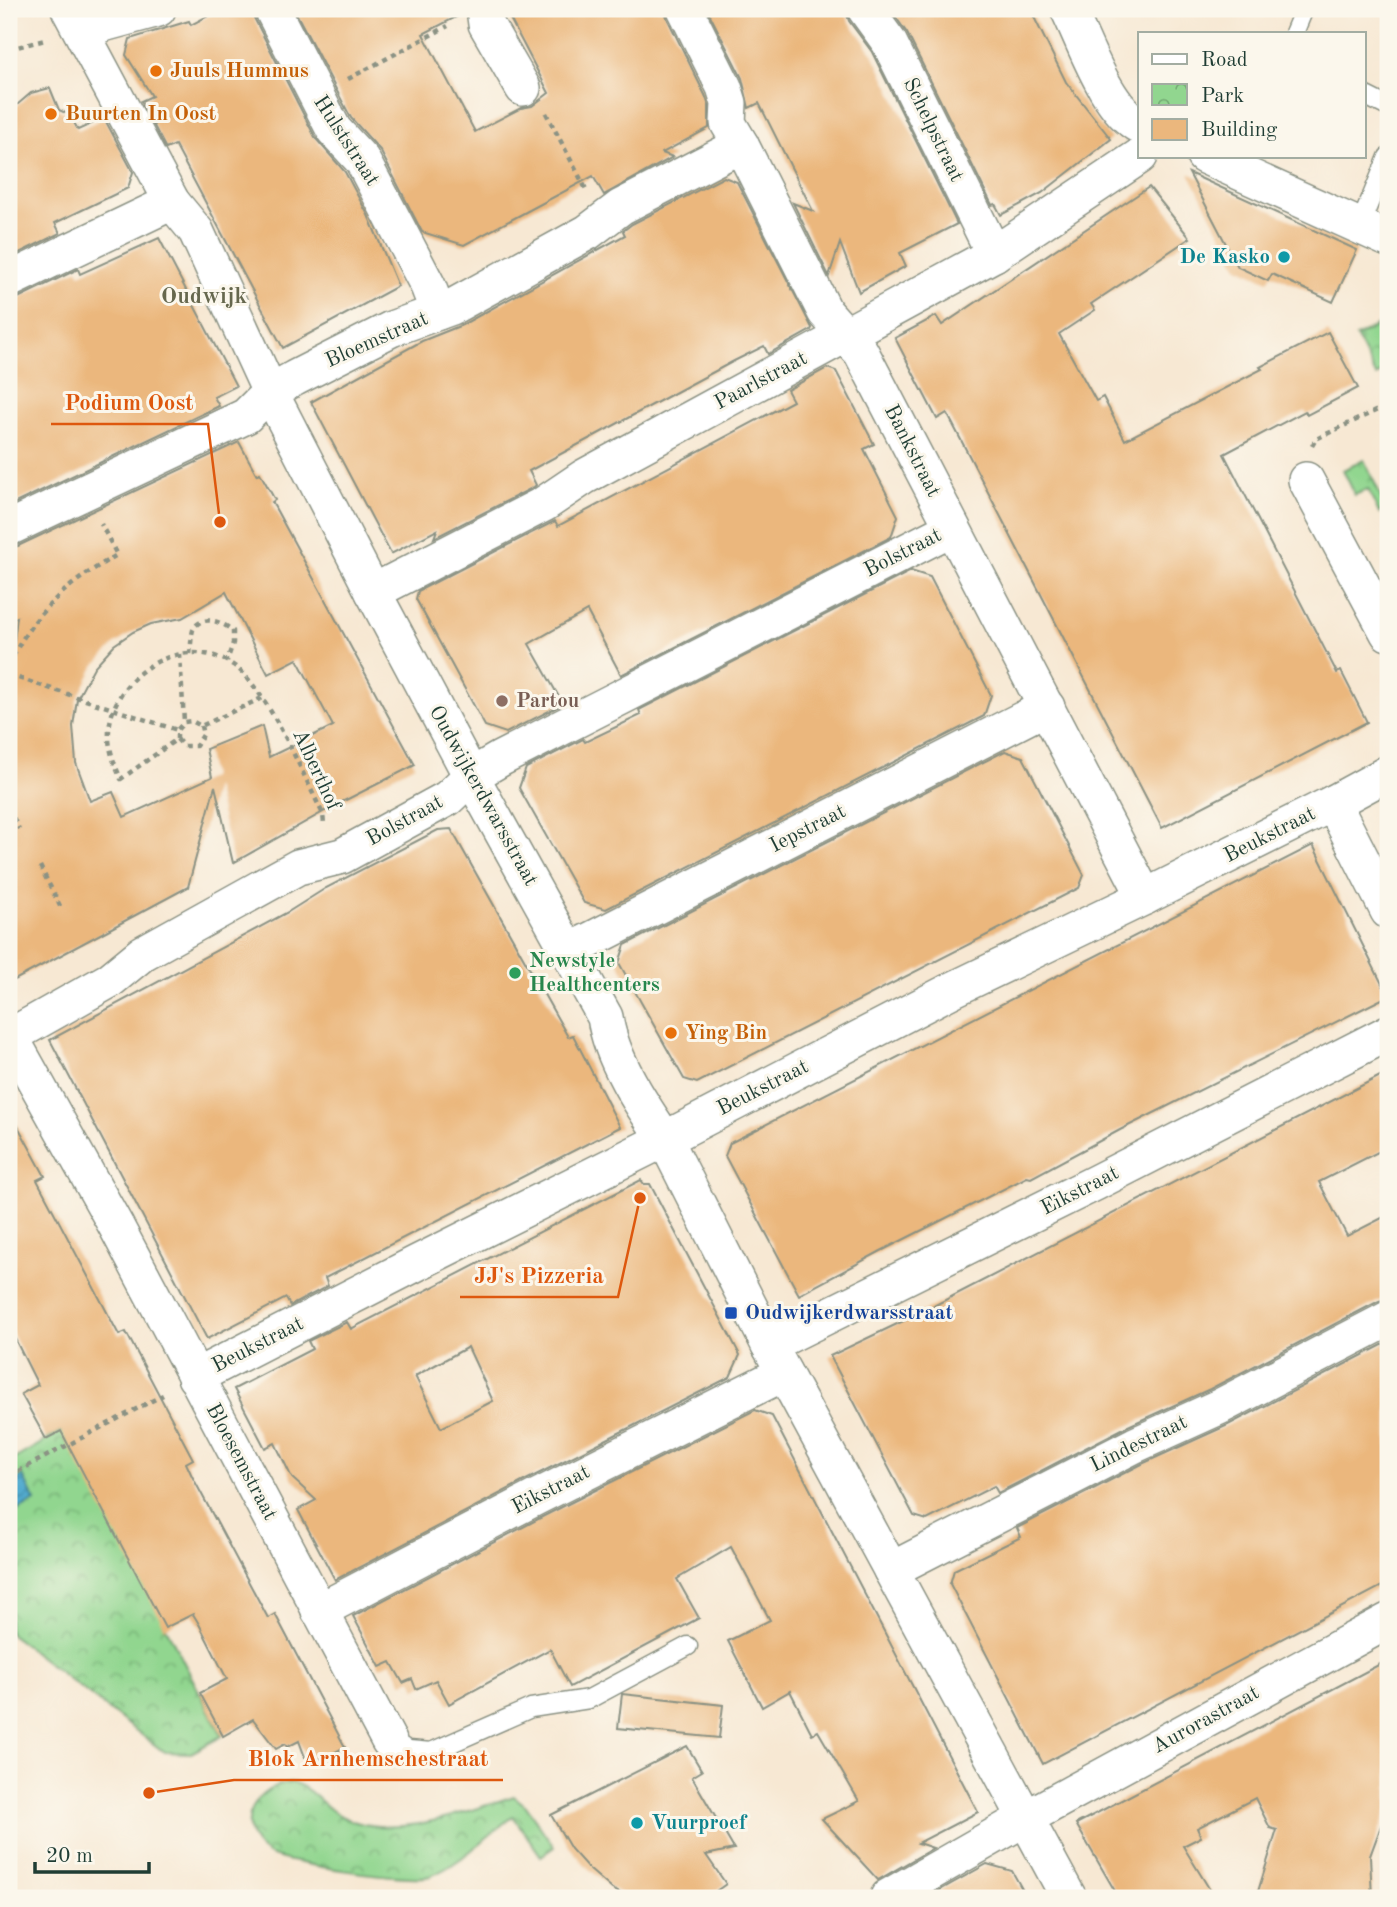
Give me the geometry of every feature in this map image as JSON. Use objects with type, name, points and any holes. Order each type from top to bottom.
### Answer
[{"type":"street","points":[[75,20],[158,9]]},
{"type":"street","name":"Hulststraat","points":[[272,9],[334,130],[362,160],[428,286],[438,312]]},
{"type":"street","name":"Bankstraat","points":[[685,9],[724,87],[729,103],[727,123],[741,145],[825,312],[861,352],[1145,897]]},
{"type":"street","name":"Schelpstraat","points":[[865,9],[889,42],[994,254]]},
{"type":"street","points":[[1068,9],[1112,99],[1128,120],[1138,125]]},
{"type":"street","points":[[485,13],[486,24],[523,88]]},
{"type":"street","name":"Oudwijkerdwarsstraat","points":[[75,20],[172,202],[196,231],[270,392],[373,592],[471,776],[606,1017],[608,1038],[644,1108],[665,1139],[777,1359],[1069,1898]]},
{"type":"street","name":"Bloemstraat","points":[[9,528],[246,416],[270,392],[391,329],[452,307],[588,232],[621,207],[741,145]]},
{"type":"street","name":"Paarlstraat","points":[[373,592],[544,504],[584,477],[994,254],[1138,157]]},
{"type":"street","points":[[1208,158],[1374,232]]},
{"type":"street","points":[[9,280],[172,202]]},
{"type":"street","points":[[1306,480],[1388,633]]},
{"type":"street","name":"Bolstraat","points":[[10,1037],[110,980],[143,953],[299,867],[342,856],[448,798],[471,776],[512,752],[952,528]]},
{"type":"street","name":"Iepstraat","points":[[569,951],[1047,707]]},
{"type":"street","name":"Beukstraat","points":[[195,1377],[952,990],[1145,897],[1388,773]]},
{"type":"street","points":[[1333,803],[1388,912]]},
{"type":"street","name":"Eikstraat","points":[[318,1611],[535,1497],[1095,1183],[1388,1033]]},
{"type":"street","name":"Bloesemstraat","points":[[10,1037],[116,1226],[389,1741]]},
{"type":"street","name":"Lindestraat","points":[[891,1570],[1135,1445],[1219,1407],[1388,1319]]},
{"type":"street","name":"Aurorastraat","points":[[1024,1819],[1388,1621]]},
{"type":"street","points":[[888,1897],[1024,1819]]},
{"type":"lane","points":[[1294,32],[1304,9]]},
{"type":"lane","points":[[1366,96],[1388,107]]},
{"type":"lane","points":[[1374,232],[1388,157]]},
{"type":"lane","points":[[389,1741],[409,1750],[431,1752],[531,1708],[589,1699],[688,1646]]},
{"type":"path","points":[[337,85],[457,22],[485,13]]},
{"type":"path","points":[[523,88],[537,94],[603,220]]},
{"type":"path","points":[[1306,480],[1305,461],[1316,439],[1388,404]]},
{"type":"path","points":[[9,665],[30,625],[45,608],[83,574],[117,555],[85,492]]},
{"type":"path","points":[[177,739],[121,779],[110,746],[109,732],[113,710],[128,682],[139,671],[180,654],[227,661],[233,643],[233,631],[225,623],[210,620],[200,623],[193,629],[190,654]]},
{"type":"path","points":[[180,654],[184,722]]},
{"type":"path","name":"Alberthof","points":[[227,661],[241,671],[262,698],[323,814],[326,860]]},
{"type":"path","points":[[9,675],[177,730]]},
{"type":"path","points":[[201,726],[262,698]]},
{"type":"path","points":[[192,721],[201,726],[203,735],[196,746],[183,746],[177,739],[177,730],[184,722],[192,721]]},
{"type":"path","points":[[9,809],[19,829]]},
{"type":"path","points":[[9,826],[16,823]]},
{"type":"path","points":[[40,866],[61,908]]},
{"type":"path","points":[[9,1476],[195,1377]]},
{"type":"green space","points":[[1382,323],[1388,335],[1388,370],[1376,376],[1356,337]]},
{"type":"green space","points":[[1364,460],[1387,509],[1379,513],[1368,489],[1355,495],[1343,470]]},
{"type":"green space","points":[[64,1430],[222,1736],[191,1753],[164,1752],[9,1633],[9,1462]]},
{"type":"green space","points":[[293,1782],[307,1789],[341,1816],[361,1824],[383,1827],[428,1822],[514,1796],[526,1806],[554,1847],[541,1856],[513,1816],[463,1857],[430,1876],[374,1874],[296,1862],[266,1853],[250,1832],[249,1820],[258,1799],[267,1791]]},
{"type":"water","points":[[23,1476],[35,1501],[9,1515],[9,1484]]},
{"type":"building","points":[[221,9],[252,9],[254,18],[316,139],[345,172],[368,215],[398,286],[283,348],[175,145],[166,149],[141,101],[152,96],[126,55],[130,39],[189,21],[191,25]]},
{"type":"building","points":[[294,9],[464,9],[464,13],[423,34],[475,132],[521,108],[532,106],[549,93],[505,9],[665,9],[705,95],[709,106],[709,128],[662,153],[673,157],[604,195],[593,176],[464,245],[422,232],[380,150],[351,118]]},
{"type":"building","points":[[707,9],[845,9],[849,21],[872,52],[957,224],[900,253],[906,266],[859,292],[840,243],[829,276],[793,203],[813,211],[759,103],[749,108],[742,78]]},
{"type":"building","points":[[890,9],[1030,9],[1066,82],[1111,139],[1042,193],[1001,215],[995,204],[992,205],[907,33]]},
{"type":"building","points":[[50,88],[59,110],[70,115],[78,130],[104,118],[133,172],[128,188],[55,223],[60,233],[9,258],[9,108],[31,93]]},
{"type":"building","points":[[1189,173],[1357,250],[1333,302],[1272,274],[1268,281],[1238,267]]},
{"type":"building","points":[[724,177],[737,182],[811,330],[768,354],[764,346],[734,361],[529,471],[536,485],[534,487],[434,538],[437,530],[391,554],[311,402],[422,341],[462,325],[625,235],[623,231],[632,224]]},
{"type":"building","points":[[1149,187],[1190,238],[1091,304],[1095,310],[1059,334],[1096,401],[1103,397],[1125,440],[1328,332],[1358,388],[1307,415],[1305,411],[1224,454],[1337,673],[1341,671],[1367,722],[1162,828],[947,413],[937,419],[895,338],[936,316],[942,325]]},
{"type":"building","points":[[159,238],[236,386],[214,397],[219,406],[9,506],[9,300],[78,269],[80,274]]},
{"type":"building","points":[[827,368],[836,371],[874,444],[864,449],[898,516],[891,537],[621,675],[587,611],[529,644],[563,704],[506,733],[485,726],[416,599],[418,591],[555,521],[558,526],[793,401],[787,390]]},
{"type":"building","points":[[239,442],[257,475],[260,473],[275,500],[272,502],[415,765],[334,806],[233,863],[215,786],[188,887],[9,983],[9,682],[17,617],[9,621],[9,548]],"holes":[[[226,592],[268,674],[297,659],[333,726],[269,757],[262,726],[206,749],[212,777],[124,817],[113,792],[90,801],[76,763],[73,726],[77,699],[94,667],[114,645],[151,624],[182,618]]]},
{"type":"building","points":[[911,571],[930,577],[991,695],[984,716],[606,909],[584,903],[519,788],[526,768],[583,739],[585,742],[641,715],[639,710]]},
{"type":"building","points":[[1005,751],[1023,757],[1084,875],[1079,888],[697,1083],[684,1079],[619,963],[625,945]]},
{"type":"building","points":[[451,829],[568,1037],[573,1035],[620,1127],[325,1278],[328,1286],[290,1306],[286,1298],[207,1339],[50,1040],[288,912],[326,888],[438,830]]},
{"type":"building","points":[[1313,845],[1388,996],[1120,1130],[1031,1178],[1027,1177],[881,1251],[799,1295],[725,1156],[730,1143]]},
{"type":"building","points":[[1388,1072],[1388,1147],[1319,1182],[1347,1236],[1388,1215],[1388,1299],[1379,1301],[1210,1389],[1126,1427],[998,1493],[994,1486],[927,1520],[914,1516],[830,1356],[918,1314]]},
{"type":"building","points":[[9,1110],[45,1176],[37,1180],[119,1335],[126,1332],[193,1459],[186,1463],[192,1476],[268,1618],[275,1614],[345,1747],[322,1759],[305,1757],[299,1741],[276,1749],[253,1719],[223,1736],[200,1693],[227,1679],[199,1624],[193,1614],[165,1628],[61,1431],[46,1439],[21,1394],[38,1385],[9,1327]]},
{"type":"building","points":[[641,1180],[644,1184],[650,1184],[740,1355],[730,1377],[335,1580],[298,1510],[316,1500],[292,1478],[275,1443],[265,1448],[234,1389],[312,1349],[308,1341],[347,1322],[351,1329]],"holes":[[[468,1347],[493,1401],[441,1428],[415,1376]]]},
{"type":"building","points":[[1388,1342],[1388,1583],[1043,1764],[950,1584],[954,1570],[1021,1537],[1017,1528],[1144,1463],[1228,1425]]},
{"type":"building","points":[[755,1410],[772,1416],[978,1812],[918,1843],[933,1848],[878,1880],[822,1819],[859,1801],[818,1731],[812,1734],[790,1691],[762,1707],[728,1641],[770,1620],[731,1547],[677,1579],[699,1618],[570,1687],[550,1649],[449,1704],[436,1680],[416,1689],[412,1679],[403,1683],[391,1662],[380,1667],[353,1616]]},
{"type":"building","points":[[1388,1660],[1388,1807],[1370,1856],[1372,1898],[1256,1898],[1277,1830],[1270,1828],[1255,1798],[1197,1828],[1201,1837],[1183,1846],[1215,1898],[1119,1898],[1076,1824]]},
{"type":"building","points":[[622,1694],[723,1705],[719,1738],[618,1728]]},
{"type":"building","name":"Vuurproef","points":[[687,1746],[702,1771],[692,1777],[734,1849],[706,1855],[726,1884],[706,1898],[629,1898],[612,1889],[589,1869],[571,1849],[551,1815]]},
{"type":"building","points":[[987,1864],[1012,1871],[1027,1898],[926,1898]]},
{"type":"place","name":"Juuls Hummus","points":[[156,71]]},
{"type":"place","name":"Buurten In Oost","points":[[51,114]]},
{"type":"place","name":"De Kasko","points":[[1284,257]]},
{"type":"place","name":"Podium Oost","points":[[220,522]]},
{"type":"place","name":"Partou","points":[[502,701]]},
{"type":"place","name":"Newstyle Healthcenters","points":[[515,973]]},
{"type":"place","name":"Ying Bin","points":[[671,1033]]},
{"type":"place","name":"JJ's Pizzeria","points":[[640,1198]]},
{"type":"place","name":"Oudwijkerdwarsstraat","points":[[731,1313]]},
{"type":"place","name":"Blok Arnhemschestraat","points":[[149,1793]]},
{"type":"place","name":"Vuurproef","points":[[637,1823]]},
{"type":"district","name":"Oudwijk","points":[[204,296]]}]
